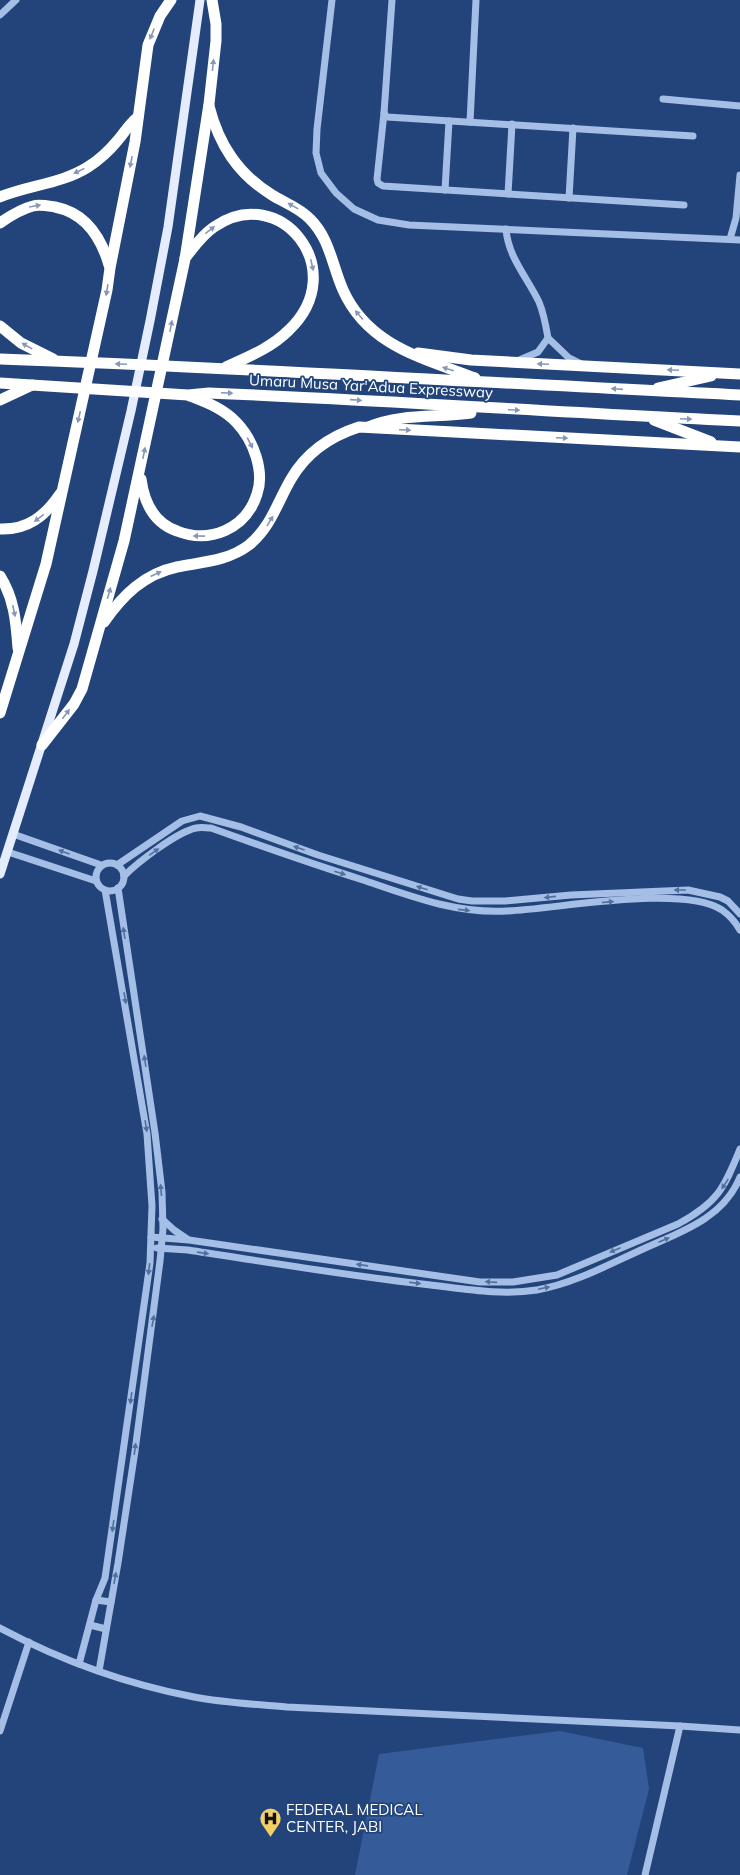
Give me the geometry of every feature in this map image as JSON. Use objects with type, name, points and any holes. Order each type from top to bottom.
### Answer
[{"type":"highway","points":[[0,714],[18,650],[27,628],[46,564],[107,290],[135,142],[148,45],[160,16],[171,0]]},
{"type":"highway","points":[[42,745],[74,704],[82,689],[124,541],[140,472],[185,259],[209,104],[216,41],[216,24],[212,0]]},
{"type":"highway","points":[[209,104],[216,129],[231,158],[251,180],[279,199],[299,210],[310,219],[326,240],[343,290],[350,304],[361,318],[387,342],[421,359],[485,382]]},
{"type":"highway","points":[[0,197],[12,192],[55,182],[88,167],[110,149],[129,124],[138,117]]},
{"type":"highway","points":[[0,223],[11,215],[34,206],[43,205],[61,208],[72,213],[92,229],[105,252],[110,268]]},
{"type":"highway","points":[[185,259],[201,238],[215,226],[236,216],[255,214],[277,220],[288,227],[306,247],[312,261],[314,276],[312,294],[299,319],[289,330],[262,350],[223,368]]},
{"type":"highway","points":[[0,326],[21,343],[61,361]]},
{"type":"highway","name":"Umaru Musa Yar'Adua Expressway","points":[[387,342],[422,354],[472,360],[740,374]]},
{"type":"highway","name":"Umaru Musa Yar'Adua Expressway","points":[[0,359],[188,368],[223,368],[740,396]]},
{"type":"highway","points":[[642,391],[726,373]]},
{"type":"highway","name":"Umaru Musa Yar'Adua Expressway","points":[[0,383],[183,394],[209,393],[258,395],[740,421]]},
{"type":"highway","points":[[0,400],[32,385]]},
{"type":"highway","points":[[140,472],[142,489],[152,513],[170,529],[184,534],[197,537],[212,536],[224,532],[236,525],[253,504],[258,493],[258,468],[254,452],[247,438],[238,424],[225,413],[213,405],[183,394]]},
{"type":"highway","points":[[366,428],[391,419],[432,414],[470,414],[489,408]]},
{"type":"highway","points":[[646,417],[720,446]]},
{"type":"highway","points":[[99,629],[121,600],[145,579],[167,569],[222,558],[246,547],[264,531],[271,521],[291,479],[307,457],[323,444],[347,431],[359,427],[740,447]]},
{"type":"highway","points":[[0,529],[19,528],[40,518],[48,510],[63,488]]},
{"type":"highway","points":[[0,576],[10,596],[15,611],[18,650]]},
{"type":"main road","points":[[0,874],[62,684],[94,571],[150,321],[169,220],[200,0]]},
{"type":"street","points":[[0,15],[16,0]]},
{"type":"street","points":[[332,0],[317,128],[316,153],[321,173],[336,193],[354,209],[378,220],[409,225],[740,240]]},
{"type":"street","points":[[392,0],[384,113],[377,179],[378,183],[383,186],[684,205]]},
{"type":"street","points":[[470,122],[476,0]]},
{"type":"street","points":[[664,99],[740,106]]},
{"type":"street","points":[[384,113],[387,117],[393,118],[693,136]]},
{"type":"street","points":[[445,190],[449,121]]},
{"type":"street","points":[[508,194],[512,124]]},
{"type":"street","points":[[568,198],[573,128]]},
{"type":"street","points":[[730,239],[736,218],[740,175]]},
{"type":"street","points":[[506,229],[509,248],[539,303],[545,318],[548,338],[569,358],[585,366]]},
{"type":"street","points":[[513,362],[538,352],[548,338]]},
{"type":"street","points":[[117,865],[174,826],[188,819],[200,816],[240,827],[318,855],[389,878],[450,897],[472,901],[524,900],[688,890],[707,894],[728,902],[740,914]]},
{"type":"street","points":[[237,838],[240,827]]},
{"type":"street","points":[[101,865],[96,874],[96,881],[99,887],[112,891],[118,888],[122,883],[124,876],[146,857],[188,830],[196,828],[211,828],[385,888],[443,906],[486,911],[506,911],[658,898],[693,901],[722,910],[740,930]]},
{"type":"street","points":[[13,834],[101,865],[107,863],[117,865],[122,870],[124,876]]},
{"type":"street","points":[[8,852],[96,881]]},
{"type":"street","points":[[314,864],[318,855]]},
{"type":"street","points":[[385,888],[389,878]]},
{"type":"street","points":[[98,1671],[111,1602],[135,1451],[162,1237],[162,1192],[156,1133],[118,888]]},
{"type":"street","points":[[79,1664],[96,1600],[105,1578],[144,1311],[151,1237],[152,1206],[147,1134],[105,890]]},
{"type":"street","points":[[705,904],[707,894]]},
{"type":"street","points":[[122,984],[132,982]]},
{"type":"street","points":[[151,1237],[189,1240],[480,1282],[498,1283],[532,1280],[568,1270],[678,1224],[693,1216],[711,1202],[728,1180],[740,1149]]},
{"type":"street","points":[[150,1247],[179,1249],[395,1281],[466,1289],[493,1292],[535,1290],[566,1283],[702,1222],[723,1204],[731,1194],[740,1177]]},
{"type":"street","points":[[162,1219],[174,1230],[189,1240]]},
{"type":"street","points":[[160,1261],[168,1253],[179,1249]]},
{"type":"street","points":[[96,1600],[111,1602]]},
{"type":"street","points":[[90,1625],[106,1629]]},
{"type":"street","points":[[0,1628],[79,1664],[98,1671],[163,1690],[194,1697],[223,1701],[294,1708],[740,1730]]},
{"type":"street","points":[[0,1731],[29,1642]]},
{"type":"street","points":[[645,1875],[680,1726]]},
{"type":"shaded area","points":[[560,1731],[643,1748],[649,1789],[627,1875],[355,1875],[379,1754]]},
{"type":"place","name":"FEDERAL MEDICAL CENTER, JABI","points":[[271,1838]]}]
